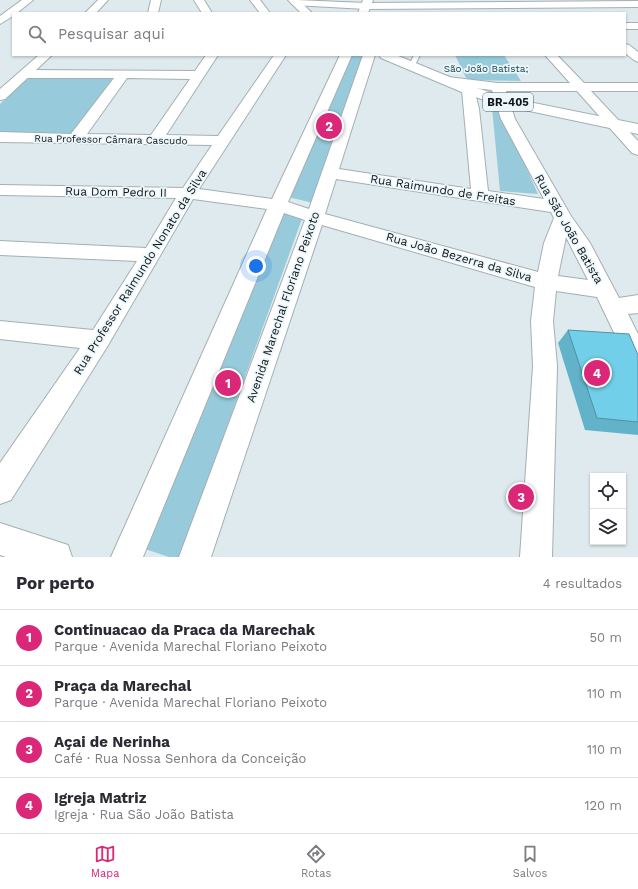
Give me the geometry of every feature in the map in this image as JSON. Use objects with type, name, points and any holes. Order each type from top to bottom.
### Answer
[{"type":"main road","points":[[295,1],[306,12]]},
{"type":"main road","points":[[0,96],[45,56]]},
{"type":"main road","name":"BR-405","points":[[390,56],[415,61],[448,81],[469,90],[499,94],[638,129]]},
{"type":"street","points":[[13,12],[28,0]]},
{"type":"street","points":[[91,12],[103,0]]},
{"type":"street","points":[[153,12],[156,0]]},
{"type":"street","points":[[199,0],[206,12]]},
{"type":"street","points":[[255,0],[264,12]]},
{"type":"street","points":[[295,1],[366,6],[418,3],[573,5],[638,4]]},
{"type":"street","points":[[573,5],[583,12]]},
{"type":"street","points":[[0,22],[12,13]]},
{"type":"street","points":[[0,22],[12,24]]},
{"type":"street","points":[[626,26],[638,26]]},
{"type":"street","points":[[626,48],[638,58]]},
{"type":"street","points":[[155,140],[211,56]]},
{"type":"street","name":"Rua Professor Raimundo Nonato da Silva","points":[[0,489],[99,340],[152,255],[188,193],[279,56]]},
{"type":"street","points":[[127,557],[278,206],[346,56]]},
{"type":"street","name":"Avenida Marechal Floriano Peixoto","points":[[195,557],[315,217],[369,56]]},
{"type":"street","points":[[551,56],[638,150]]},
{"type":"street","points":[[25,74],[199,75]]},
{"type":"street","points":[[76,138],[123,75]]},
{"type":"street","points":[[448,81],[499,94],[580,88],[638,87]]},
{"type":"street","points":[[469,90],[480,196]]},
{"type":"street","name":"Rua São João Batista","points":[[499,94],[508,119],[560,213],[580,243],[638,357]]},
{"type":"street","name":"Rua Professor Câmara Cascudo","points":[[0,137],[223,141]]},
{"type":"street","name":"Rua Raimundo de Freitas","points":[[329,173],[480,196],[560,213]]},
{"type":"street","name":"Rua Dom Pedro II","points":[[1,191],[188,193],[278,206]]},
{"type":"street","name":"Rua João Bezerra da Silva","points":[[278,206],[546,282],[609,299],[638,304]]},
{"type":"street","points":[[536,557],[545,366],[542,321],[546,282],[560,213]]},
{"type":"street","points":[[0,248],[152,255]]},
{"type":"street","points":[[0,330],[99,340]]},
{"type":"street","points":[[0,539],[56,557]]},
{"type":"green space","points":[[349,56],[363,56],[313,203],[288,197]]},
{"type":"green space","name":"São João Batista;","points":[[455,56],[505,56],[521,81],[467,80]]},
{"type":"green space","points":[[28,78],[120,78],[80,134],[0,133],[0,104]]},
{"type":"green space","points":[[492,108],[500,108],[538,194],[500,191]]},
{"type":"green space","points":[[284,212],[303,216],[180,557],[169,557],[145,549]]},
{"type":"building","points":[[568,330],[629,334],[638,355],[638,422],[597,418]]},
{"type":"place","name":"Praça da Marechal","points":[[329,126]]},
{"type":"place","name":"Igreja Matriz","points":[[597,373]]},
{"type":"place","name":"Continuacao da Praca da Marechak","points":[[228,383]]},
{"type":"place","name":"Açai de Nerinha","points":[[521,497]]}]
